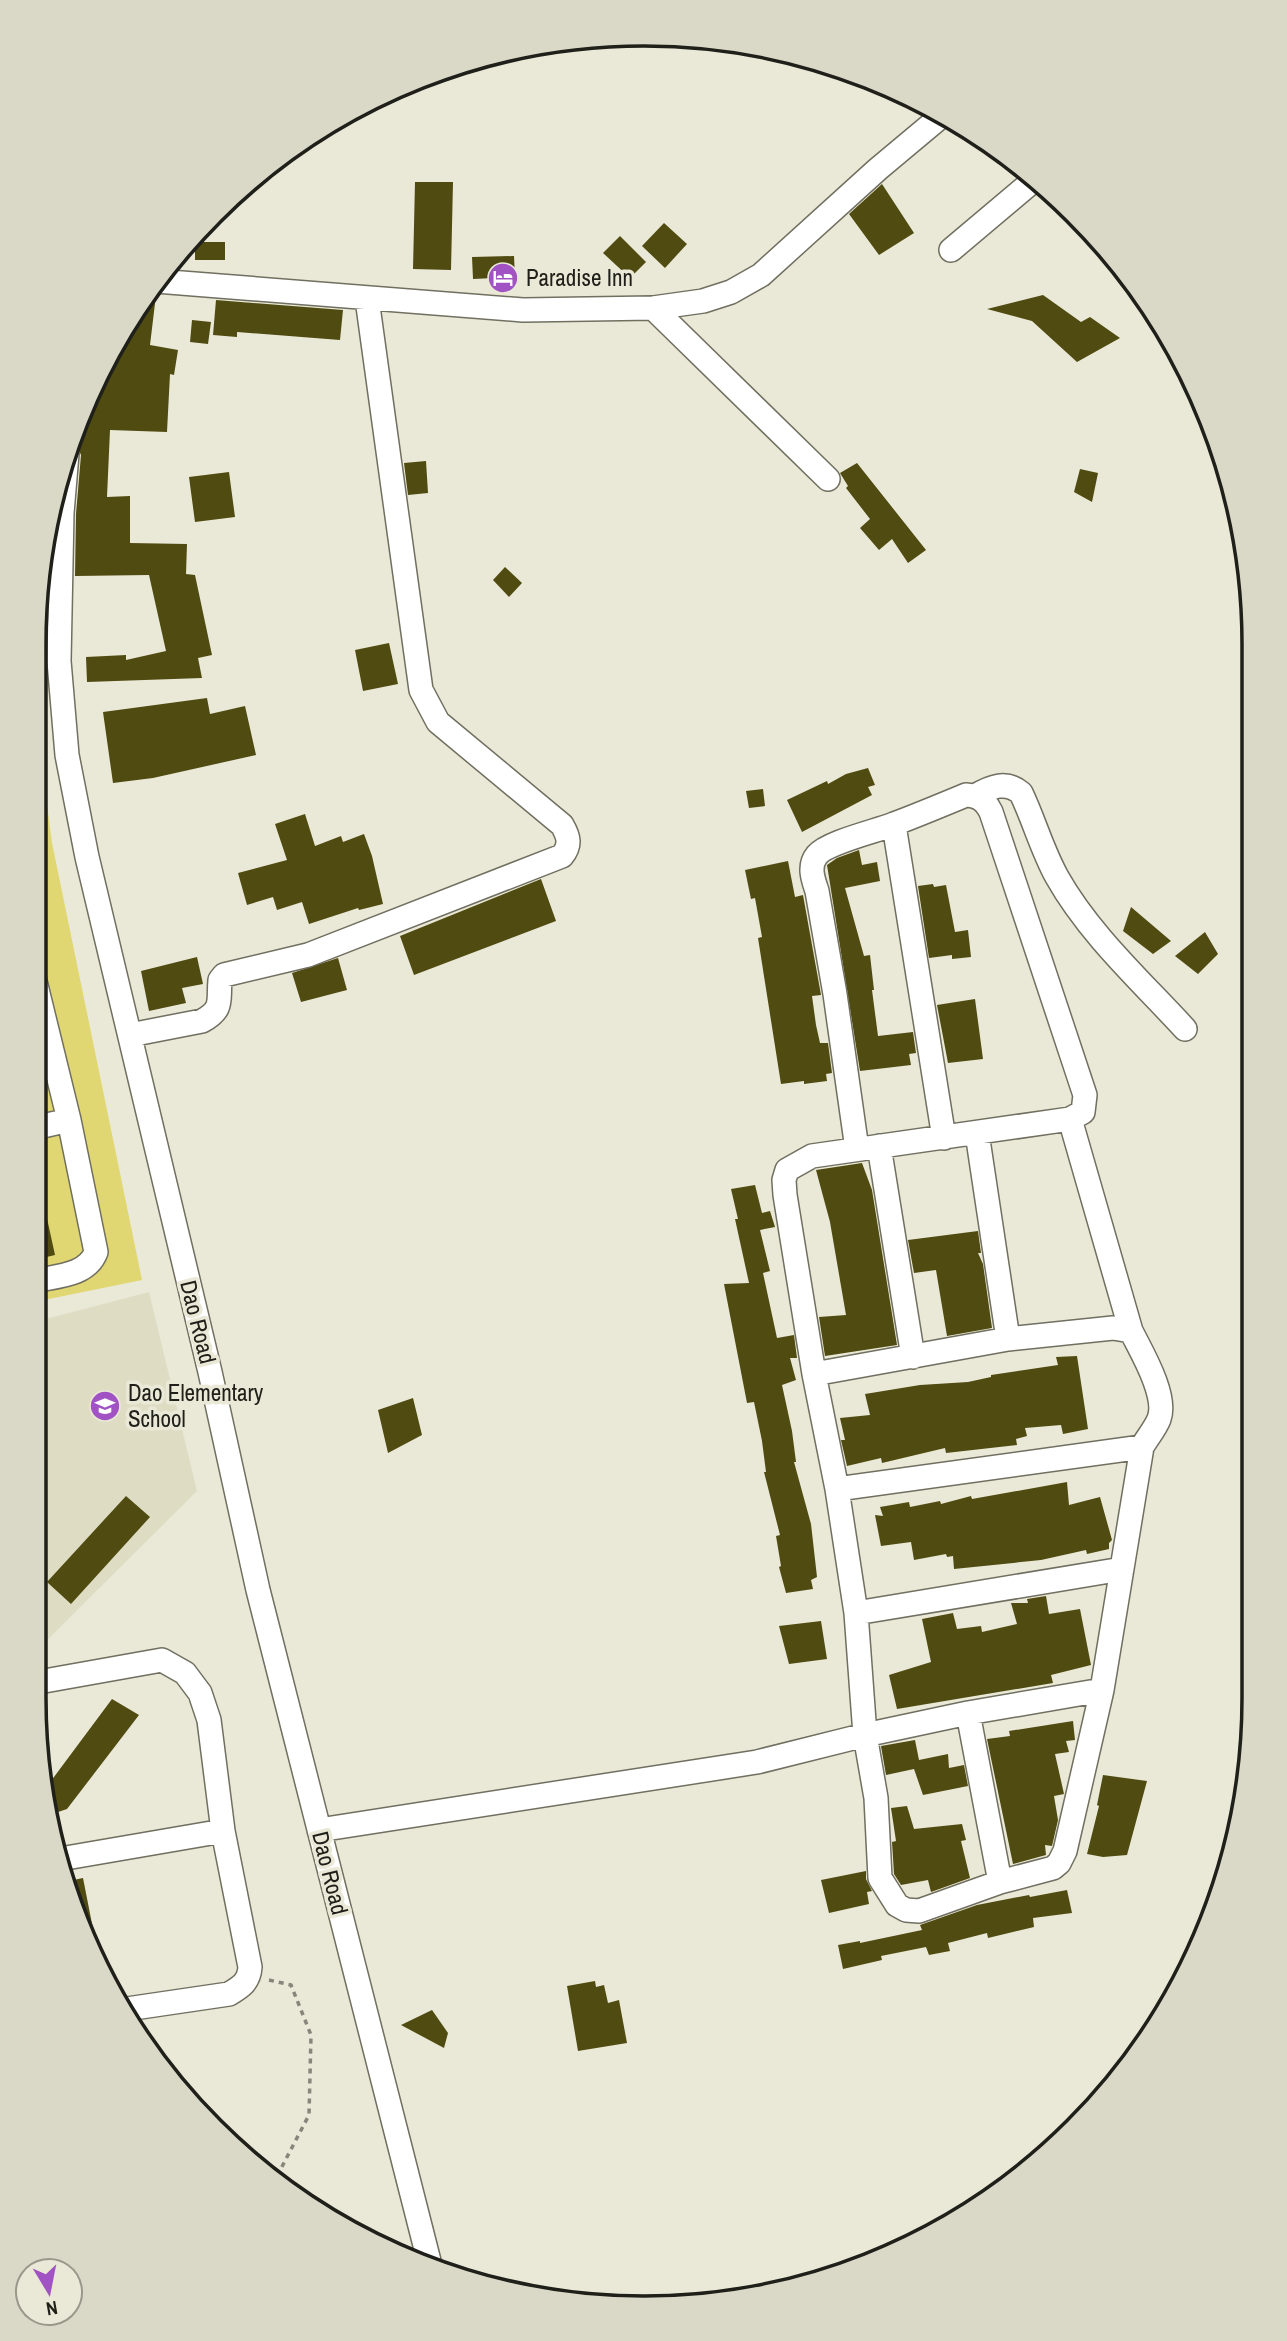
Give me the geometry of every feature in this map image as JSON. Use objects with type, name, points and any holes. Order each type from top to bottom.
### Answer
[{"type":"street","points":[[167,282],[523,310],[653,308],[703,301],[731,292],[761,275],[934,121]]},
{"type":"street","points":[[951,250],[1028,185]]},
{"type":"street","points":[[130,1035],[202,1021],[211,1016],[220,1004],[220,980],[224,975],[308,955],[562,856],[567,849],[569,841],[562,825],[438,722],[421,690],[367,299]]},
{"type":"street","points":[[653,308],[828,479]]},
{"type":"street","name":"Dao Road","points":[[63,502],[59,662],[67,755],[87,857],[210,1372],[258,1590],[427,2255]]},
{"type":"street","points":[[975,796],[989,788],[1002,785],[1014,786],[1021,793],[1050,864],[1068,894],[1102,938],[1185,1029]]},
{"type":"street","points":[[913,1357],[868,1147],[835,994],[817,891],[812,877],[812,864],[818,854],[829,847],[894,825],[966,795],[985,801],[991,812],[1085,1095],[1083,1112],[1070,1119],[868,1147],[805,1158],[788,1170],[784,1180],[814,1374],[837,1489],[856,1613],[865,1735],[876,1798],[880,1878],[897,1905],[905,1910],[919,1911],[1000,1882],[1053,1868],[1065,1851],[1102,1690],[1142,1447],[1160,1417],[1159,1395],[1152,1373],[1131,1331],[1070,1119]]},
{"type":"street","points":[[894,825],[944,1138]]},
{"type":"street","points":[[46,1026],[69,1120],[96,1252],[93,1260],[81,1270],[46,1278]]},
{"type":"street","points":[[46,1125],[69,1120]]},
{"type":"street","points":[[977,1133],[1008,1339]]},
{"type":"street","points":[[814,1374],[1008,1339],[1113,1328],[1131,1331]]},
{"type":"street","points":[[837,1489],[1142,1447]]},
{"type":"street","points":[[856,1613],[1122,1569]]},
{"type":"street","points":[[46,1681],[162,1660],[185,1673],[200,1693],[209,1720],[223,1831],[250,1976],[243,1986],[229,1994],[133,2008]]},
{"type":"street","points":[[319,1830],[757,1762],[968,1713],[1102,1690]]},
{"type":"street","points":[[968,1713],[1000,1882]]},
{"type":"street","points":[[68,1858],[223,1831]]},
{"type":"path","points":[[250,1976],[291,1985],[311,2035],[309,2115],[279,2172]]},
{"type":"shaded area","points":[[46,796],[52,843],[142,1280],[46,1300]]},
{"type":"shaded area","name":"Dao Elementary School","points":[[149,1292],[197,1491],[46,1641],[46,1319]]},
{"type":"building","points":[[415,182],[453,182],[451,270],[413,269]]},
{"type":"building","points":[[882,184],[914,233],[879,255],[849,214]]},
{"type":"building","points":[[664,223],[687,244],[665,268],[642,246]]},
{"type":"building","points":[[620,236],[646,262],[630,278],[603,253]]},
{"type":"building","points":[[201,242],[225,242],[225,260],[195,260],[195,248]]},
{"type":"building","points":[[514,256],[515,277],[473,279],[472,257]]},
{"type":"building","points":[[1043,295],[1081,322],[1090,317],[1120,338],[1077,362],[1032,321],[987,309]]},
{"type":"building","points":[[156,298],[150,345],[178,350],[174,375],[170,374],[167,432],[110,430],[107,497],[130,496],[130,543],[187,544],[186,574],[195,575],[212,655],[198,658],[202,678],[87,682],[86,657],[126,655],[126,660],[166,651],[149,575],[75,576],[81,455],[78,448],[107,379]]},
{"type":"building","points":[[216,300],[343,310],[340,340],[237,332],[237,337],[213,335]]},
{"type":"building","points":[[192,320],[211,322],[208,344],[190,342]]},
{"type":"building","points":[[426,461],[428,493],[408,495],[404,463]]},
{"type":"building","points":[[857,463],[926,550],[908,563],[892,539],[879,550],[860,528],[870,519],[846,488],[848,486],[840,473]]},
{"type":"building","points":[[1080,469],[1098,473],[1092,502],[1074,492]]},
{"type":"building","points":[[229,472],[235,517],[195,522],[189,477]]},
{"type":"building","points":[[505,567],[522,583],[509,597],[493,580]]},
{"type":"building","points":[[389,643],[398,684],[363,691],[355,650]]},
{"type":"building","points":[[207,698],[210,714],[245,706],[256,755],[153,778],[113,783],[103,712]]},
{"type":"building","points":[[868,768],[875,785],[868,787],[872,795],[802,832],[787,800],[827,781],[828,784],[846,774]]},
{"type":"building","points":[[763,789],[765,806],[749,808],[746,791]]},
{"type":"building","points":[[305,814],[315,846],[341,836],[343,842],[364,834],[383,904],[359,910],[358,908],[309,924],[302,902],[277,910],[273,897],[247,905],[238,873],[287,860],[275,824]]},
{"type":"building","points":[[859,850],[862,865],[877,862],[880,881],[845,888],[864,956],[870,955],[878,1036],[913,1032],[916,1053],[909,1054],[911,1065],[860,1071],[827,865]]},
{"type":"building","points":[[788,861],[795,897],[803,895],[821,995],[812,996],[816,1025],[820,1043],[828,1043],[832,1073],[826,1074],[827,1081],[804,1084],[804,1081],[781,1084],[758,938],[762,937],[755,898],[751,899],[745,870]]},
{"type":"building","points":[[541,879],[556,921],[414,975],[400,936]]},
{"type":"building","points":[[933,884],[934,887],[946,885],[955,932],[968,930],[971,957],[952,959],[952,955],[929,958],[918,886]]},
{"type":"building","points":[[1131,907],[1171,941],[1153,954],[1123,931]]},
{"type":"building","points":[[1205,932],[1218,954],[1198,974],[1175,956]]},
{"type":"building","points":[[197,957],[203,984],[182,988],[186,1003],[149,1011],[141,971]]},
{"type":"building","points":[[338,958],[347,990],[301,1002],[292,973]]},
{"type":"building","points":[[975,999],[983,1059],[948,1063],[937,1005]]},
{"type":"building","points":[[862,1163],[872,1190],[897,1345],[825,1356],[819,1317],[846,1315],[830,1222],[816,1170]]},
{"type":"building","points":[[755,1185],[762,1213],[770,1211],[775,1227],[760,1230],[770,1271],[763,1273],[777,1338],[794,1335],[797,1358],[790,1358],[796,1380],[782,1385],[792,1431],[794,1462],[811,1524],[817,1577],[811,1580],[813,1589],[786,1593],[779,1567],[776,1536],[780,1535],[764,1472],[762,1441],[754,1402],[747,1403],[724,1284],[749,1283],[731,1189]]},
{"type":"building","points":[[46,1214],[55,1255],[46,1257]]},
{"type":"building","points":[[978,1231],[981,1253],[978,1253],[983,1264],[992,1328],[947,1336],[936,1270],[914,1273],[908,1240]]},
{"type":"building","points":[[1077,1356],[1088,1429],[1063,1434],[1061,1425],[1025,1428],[1027,1436],[1016,1439],[1017,1445],[946,1453],[945,1448],[882,1463],[881,1458],[847,1466],[841,1440],[845,1440],[840,1418],[870,1415],[865,1394],[920,1385],[968,1382],[991,1375],[1058,1365],[1056,1357]]},
{"type":"building","points":[[413,1398],[422,1435],[388,1453],[378,1410]]},
{"type":"building","points":[[1067,1482],[1069,1505],[1100,1497],[1112,1540],[1109,1549],[1087,1554],[1086,1550],[1041,1560],[954,1569],[953,1556],[947,1557],[946,1554],[914,1560],[911,1542],[881,1546],[875,1515],[883,1516],[880,1507],[909,1502],[910,1507],[940,1501],[941,1504],[971,1496],[972,1499]]},
{"type":"building","points":[[126,1496],[150,1517],[71,1604],[47,1582]]},
{"type":"building","points":[[1046,1596],[1049,1614],[1080,1609],[1091,1665],[1051,1675],[1053,1683],[897,1709],[889,1675],[931,1662],[922,1619],[953,1613],[957,1629],[981,1626],[982,1632],[1017,1624],[1011,1603],[1028,1603],[1027,1599]]},
{"type":"building","points":[[821,1621],[827,1659],[789,1664],[779,1626]]},
{"type":"building","points":[[112,1699],[139,1715],[67,1809],[57,1812],[52,1780]]},
{"type":"building","points":[[1073,1721],[1075,1740],[1066,1741],[1069,1752],[1055,1754],[1064,1794],[1054,1796],[1058,1820],[1052,1846],[1045,1845],[1046,1855],[1013,1864],[987,1739],[1010,1736],[1009,1731]]},
{"type":"building","points":[[915,1740],[919,1760],[948,1754],[949,1768],[964,1765],[968,1786],[923,1795],[914,1769],[886,1775],[881,1746]]},
{"type":"building","points":[[1103,1775],[1147,1781],[1127,1855],[1103,1857],[1087,1854],[1099,1806],[1097,1805]]},
{"type":"building","points":[[907,1806],[914,1829],[962,1824],[966,1840],[961,1841],[970,1878],[931,1892],[928,1880],[901,1885],[894,1874],[892,1842],[896,1841],[891,1808]]},
{"type":"building","points":[[866,1871],[866,1879],[872,1891],[867,1892],[869,1904],[829,1913],[821,1880]]},
{"type":"building","points":[[83,1878],[94,1932],[77,1890],[74,1880]]},
{"type":"building","points":[[1067,1890],[1072,1913],[1033,1918],[1034,1927],[988,1938],[987,1933],[948,1943],[950,1951],[929,1955],[926,1947],[881,1956],[882,1960],[843,1969],[838,1945],[922,1930],[920,1925],[977,1905]]},
{"type":"building","points":[[595,1981],[596,1987],[604,1985],[608,2003],[619,2000],[627,2043],[578,2051],[567,1986]]},
{"type":"building","points":[[432,2010],[448,2033],[444,2048],[401,2025]]},
{"type":"place","name":"Paradise Inn","points":[[503,278]]},
{"type":"place","name":"Dao Elementary School","points":[[105,1406]]}]
